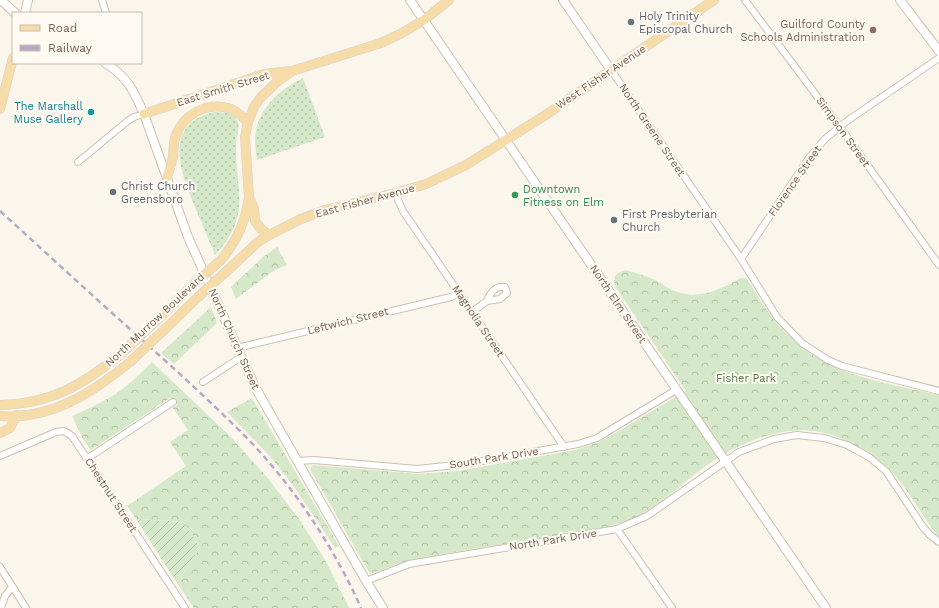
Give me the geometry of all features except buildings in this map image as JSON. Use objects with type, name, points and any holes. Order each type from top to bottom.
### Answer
[{"type":"main road","name":"East Smith Street","points":[[144,114],[264,74],[292,71],[381,43],[424,20],[449,0]]},
{"type":"main road","name":"West Fisher Avenue","points":[[506,141],[714,0]]},
{"type":"main road","points":[[0,109],[12,62]]},
{"type":"main road","points":[[269,235],[261,229],[255,221],[254,209],[248,197],[245,137],[248,122],[254,107],[261,97],[278,81],[292,71]]},
{"type":"main road","points":[[167,177],[173,157],[173,142],[181,124],[189,116],[200,109],[217,106],[231,109],[248,122]]},
{"type":"main road","name":"East Fisher Avenue","points":[[229,269],[258,242],[289,224],[313,214],[426,184],[455,171],[506,141]]},
{"type":"main road","name":"North Murrow Boulevard","points":[[0,405],[27,403],[61,393],[81,384],[121,354],[222,259],[237,238],[243,225],[248,197]]},
{"type":"main road","name":"North Murrow Boulevard","points":[[0,416],[48,410],[68,403],[88,393],[130,362],[229,269]]},
{"type":"main road","points":[[0,433],[10,428],[17,415]]},
{"type":"street","points":[[1,0],[14,12]]},
{"type":"street","points":[[25,12],[28,0]]},
{"type":"street","points":[[102,0],[106,12]]},
{"type":"street","name":"North Elm Street","points":[[410,0],[826,608]]},
{"type":"street","name":"North Greene Street","points":[[563,0],[741,259],[777,318],[802,343],[814,352],[842,366],[939,391]]},
{"type":"street","name":"Simpson Street","points":[[745,0],[840,127],[939,265]]},
{"type":"street","points":[[900,0],[939,51]]},
{"type":"street","name":"Florence Street","points":[[741,259],[809,158],[826,139],[840,127],[939,58]]},
{"type":"street","name":"North Church Street","points":[[107,64],[119,72],[126,79],[132,88],[144,114],[190,242],[255,387],[383,608]]},
{"type":"street","name":"East Smith Street","points":[[78,162],[129,120],[144,114]]},
{"type":"street","name":"Magnolia Street","points":[[396,193],[403,210],[564,446]]},
{"type":"street","name":"Leftwich Street","points":[[237,348],[451,297],[459,293]]},
{"type":"street","points":[[472,312],[487,301]]},
{"type":"street","points":[[203,382],[241,357]]},
{"type":"street","name":"South Park Drive","points":[[297,461],[314,460],[417,469],[466,464],[578,444],[597,438],[676,390]]},
{"type":"street","points":[[88,458],[173,402]]},
{"type":"street","name":"Chestnut Street","points":[[0,456],[56,432],[64,431],[72,436],[88,458],[185,608]]},
{"type":"street","name":"North Park Drive","points":[[366,581],[409,564],[617,529],[647,516],[737,453],[750,447],[790,435],[824,438],[847,446],[869,457],[886,471],[939,547]]},
{"type":"street","points":[[617,529],[672,608]]},
{"type":"street","points":[[930,536],[939,542]]},
{"type":"street","points":[[0,567],[26,608]]},
{"type":"street","points":[[1,608],[5,596],[12,587]]},
{"type":"green space","points":[[303,78],[325,137],[257,160],[255,138],[260,118],[265,109],[286,88]]},
{"type":"green space","points":[[214,112],[230,114],[235,117],[238,122],[236,161],[239,189],[238,214],[234,227],[227,240],[215,255],[184,179],[179,151],[181,138],[187,127],[198,118]]},
{"type":"green space","points":[[277,247],[287,265],[273,271],[236,299],[231,287],[263,257]]},
{"type":"green space","name":"Fisher Park","points":[[625,270],[653,279],[677,292],[696,295],[712,292],[741,278],[746,278],[775,321],[792,339],[810,353],[850,373],[893,385],[939,395],[939,537],[902,484],[883,463],[866,451],[829,434],[799,430],[768,435],[725,453],[704,467],[654,506],[640,515],[624,522],[602,528],[436,555],[398,564],[370,574],[310,469],[313,465],[419,474],[458,471],[575,450],[599,442],[686,391],[614,285],[615,276]]},
{"type":"green space","points":[[211,307],[217,323],[174,364],[161,353]]},
{"type":"green space","points":[[152,362],[230,436],[266,476],[299,519],[324,558],[349,608],[194,608],[177,583],[200,547],[184,522],[136,519],[127,506],[186,466],[170,442],[188,430],[173,408],[178,404],[170,398],[91,450],[83,439],[72,416],[114,395],[129,384]]},
{"type":"green space","points":[[252,398],[339,546],[335,548],[295,488],[269,455],[227,412]]},
{"type":"green space","points":[[136,519],[184,522],[200,547],[177,583]]},
{"type":"railway","points":[[0,211],[188,382],[245,436],[295,495],[325,539],[361,608]]},
{"type":"place","name":"Holy Trinity Episcopal Church","points":[[631,22]]},
{"type":"place","name":"Guilford County Schools Administration","points":[[873,30]]},
{"type":"place","name":"The Marshall Muse Gallery","points":[[91,112]]},
{"type":"place","name":"Christ Church Greensboro","points":[[113,192]]},
{"type":"place","name":"Downtown Fitness on Elm","points":[[515,195]]},
{"type":"place","name":"First Presbyterian Church","points":[[614,220]]}]
